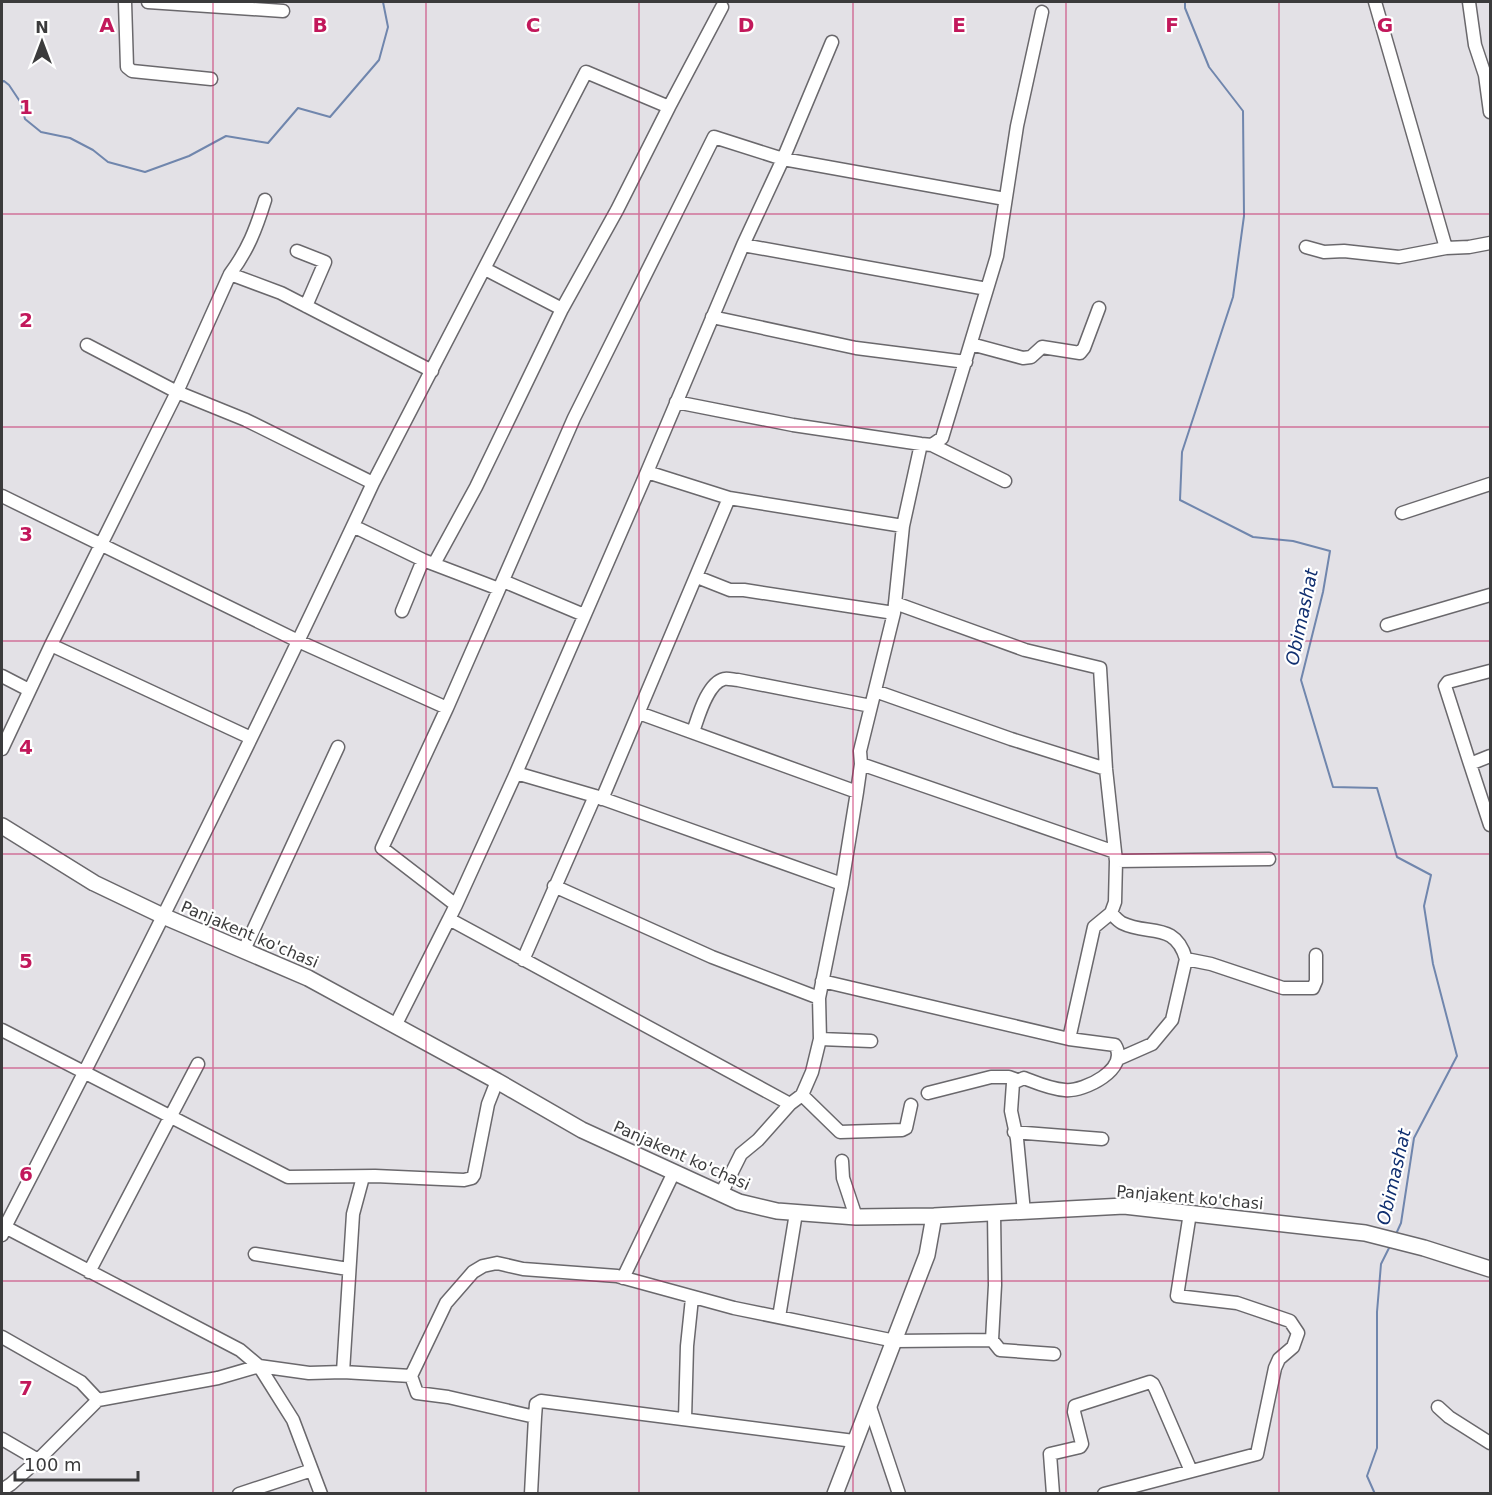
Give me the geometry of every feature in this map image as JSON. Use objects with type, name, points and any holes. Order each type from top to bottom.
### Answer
[{"type":"main road","name":"Panjakent ko'chasi","points":[[2,826],[94,883],[163,916],[308,978],[582,1130],[721,1194],[757,1207],[796,1213],[855,1217],[1024,1212],[1124,1206],[1365,1233],[1491,1269]]},
{"type":"main road","points":[[835,1494],[927,1255],[934,1215]]},
{"type":"street","points":[[125,2],[127,67],[132,71],[211,79]]},
{"type":"street","points":[[148,2],[283,11]]},
{"type":"street","points":[[1375,2],[1446,248]]},
{"type":"street","points":[[1469,2],[1474,45],[1485,75],[1491,112]]},
{"type":"street","points":[[402,611],[429,562],[476,487],[562,309],[617,210],[722,7]]},
{"type":"street","points":[[721,1194],[741,1154],[758,1140],[790,1104],[802,1095],[812,1072],[820,1039],[819,998],[842,884],[861,764],[860,751],[895,608],[903,526],[927,445],[942,438],[997,256],[1017,126],[1042,12]]},
{"type":"street","points":[[395,1026],[456,905],[516,773],[832,42]]},
{"type":"street","points":[[321,1494],[293,1420],[259,1366],[240,1350],[3,1229],[163,916],[373,483],[586,72],[669,107]]},
{"type":"street","points":[[456,905],[382,849],[447,708],[574,418],[714,137],[783,159],[1005,199]]},
{"type":"street","points":[[2,749],[177,392],[230,274],[241,260],[255,232],[265,200]]},
{"type":"street","points":[[1306,247],[1324,252],[1344,251],[1399,257],[1446,248],[1491,243]]},
{"type":"street","points":[[743,245],[987,289]]},
{"type":"street","points":[[297,251],[325,262],[306,306]]},
{"type":"street","points":[[485,269],[562,309]]},
{"type":"street","points":[[230,274],[281,293],[432,371]]},
{"type":"street","points":[[971,344],[1023,358],[1031,357],[1042,347],[1080,353],[1099,308]]},
{"type":"street","points":[[712,317],[856,348],[966,362]]},
{"type":"street","points":[[87,345],[177,392],[246,420],[373,483]]},
{"type":"street","points":[[676,402],[793,425],[927,445],[1005,480]]},
{"type":"street","points":[[647,472],[729,498],[903,526]]},
{"type":"street","points":[[1402,513],[1491,484]]},
{"type":"street","points":[[2,496],[298,641],[447,708]]},
{"type":"street","points":[[595,796],[602,799],[729,498]]},
{"type":"street","points":[[353,526],[429,562],[584,615]]},
{"type":"street","points":[[697,577],[730,590],[895,608],[1025,650],[1100,668],[1106,770],[1116,857],[1115,902],[1111,913],[1094,927],[1069,1039]]},
{"type":"street","points":[[1387,625],[1491,595]]},
{"type":"street","points":[[51,645],[251,738]]},
{"type":"street","points":[[1491,670],[1448,682],[1445,686],[1491,825]]},
{"type":"street","points":[[2,676],[29,690]]},
{"type":"street","points":[[693,732],[709,692],[724,679],[871,706]]},
{"type":"street","points":[[875,691],[1106,770]]},
{"type":"street","points":[[639,713],[857,792]]},
{"type":"street","points":[[244,950],[338,747]]},
{"type":"street","points":[[1470,764],[1491,756]]},
{"type":"street","points":[[861,764],[1116,857],[1269,859]]},
{"type":"street","points":[[516,773],[595,796],[842,884]]},
{"type":"street","points":[[523,960],[595,796]]},
{"type":"street","points":[[554,886],[712,957],[819,998]]},
{"type":"street","points":[[1111,913],[1123,924],[1170,934],[1183,949],[1186,959],[1172,1020],[1152,1044],[1118,1059]]},
{"type":"street","points":[[449,919],[790,1104]]},
{"type":"street","points":[[1186,959],[1211,964],[1283,988],[1313,988],[1316,981],[1316,955]]},
{"type":"street","points":[[822,981],[1069,1039],[1116,1046],[1118,1059],[1113,1071],[1081,1089],[1066,1091],[1024,1078],[1012,1085],[1011,1111],[1017,1139],[1024,1212]]},
{"type":"street","points":[[2,1030],[288,1177],[464,1180],[471,1178],[474,1175],[488,1104],[497,1081]]},
{"type":"street","points":[[820,1039],[872,1041]]},
{"type":"street","points":[[89,1272],[198,1064]]},
{"type":"street","points":[[928,1093],[991,1077],[1009,1077],[1017,1080]]},
{"type":"street","points":[[802,1095],[840,1132],[902,1130],[908,1125],[910,1105]]},
{"type":"street","points":[[1014,1132],[1102,1138]]},
{"type":"street","points":[[842,1161],[843,1178],[855,1217]]},
{"type":"street","points":[[622,1278],[674,1172]]},
{"type":"street","points":[[343,1372],[353,1214],[363,1177]]},
{"type":"street","points":[[779,1317],[796,1213]]},
{"type":"street","points":[[994,1213],[995,1285],[992,1340],[1000,1350],[1054,1354]]},
{"type":"street","points":[[1104,1494],[1257,1454],[1275,1368],[1279,1359],[1293,1347],[1298,1333],[1290,1321],[1237,1303],[1177,1296],[1190,1213]]},
{"type":"street","points":[[255,1254],[348,1269]]},
{"type":"street","points":[[535,1417],[448,1397],[417,1393],[411,1376],[446,1303],[473,1272],[483,1266],[497,1263],[523,1269],[622,1278],[692,1298],[895,1341],[992,1340]]},
{"type":"street","points":[[685,1419],[687,1346],[692,1298]]},
{"type":"street","points":[[2,1337],[81,1382],[98,1400]]},
{"type":"street","points":[[2,1490],[38,1460],[98,1400],[218,1378],[259,1366],[309,1373],[343,1372],[411,1376]]},
{"type":"street","points":[[1053,1494],[1050,1454],[1080,1447],[1082,1444],[1074,1412],[1075,1406],[1150,1382],[1154,1384],[1191,1471]]},
{"type":"street","points":[[531,1494],[536,1404],[541,1401],[854,1441]]},
{"type":"street","points":[[870,1404],[899,1494]]},
{"type":"street","points":[[1438,1407],[1449,1417],[1491,1443]]},
{"type":"street","points":[[2,1439],[38,1460]]},
{"type":"street","points":[[239,1494],[312,1470]]},
{"type":"waterway","name":"Obimashat","points":[[2,82],[9,85],[21,103],[25,119],[41,132],[70,138],[93,150],[108,162],[145,172],[189,156],[226,136],[268,143],[298,108],[330,117],[379,60],[388,27],[383,2]]},
{"type":"waterway","name":"Obimashat","points":[[1185,2],[1185,8],[1209,67],[1243,111],[1244,216],[1233,297],[1182,452],[1180,500],[1253,537],[1293,541],[1330,551],[1323,592],[1301,680],[1333,787],[1377,788],[1397,857],[1431,875],[1424,906],[1433,964],[1457,1056],[1414,1138],[1401,1223],[1396,1234]]},
{"type":"waterway","name":"Obimashat","points":[[1375,1494],[1367,1476],[1377,1448],[1377,1312],[1381,1264],[1391,1244]]}]
